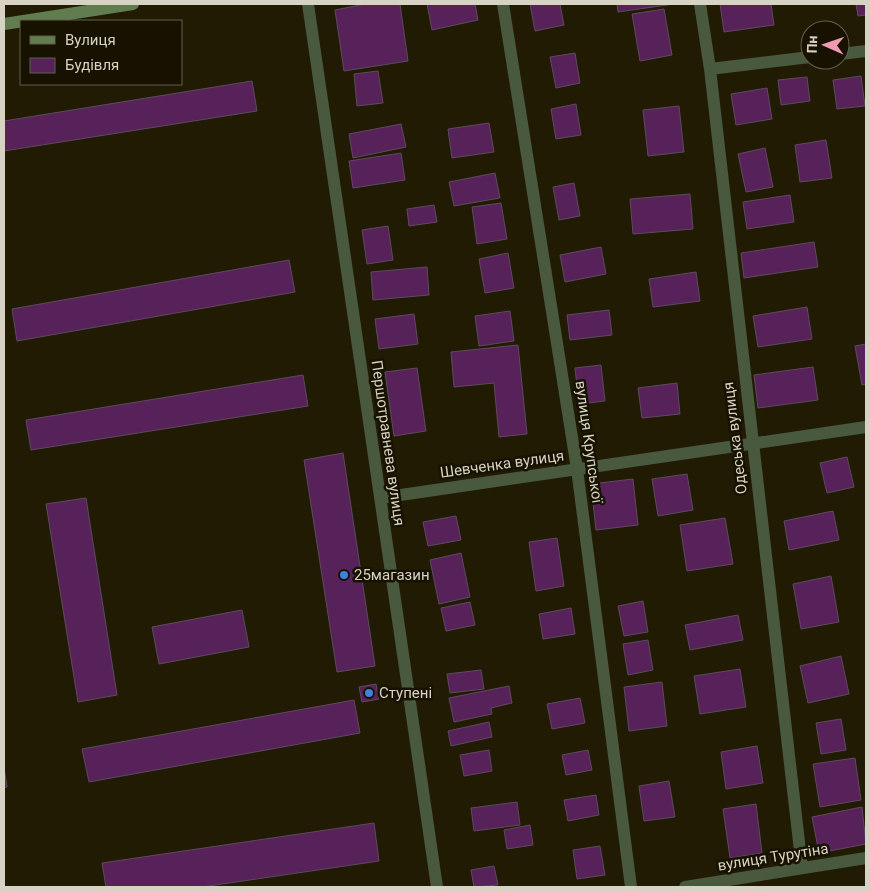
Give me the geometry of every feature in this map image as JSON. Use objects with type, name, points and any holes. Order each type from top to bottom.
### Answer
[{"type":"street","points":[[30,20],[133,4]]},
{"type":"street","name":"Першотравнева вулиця","points":[[308,4],[437,887]]},
{"type":"street","name":"вулиця Крупської","points":[[503,4],[577,469],[631,887]]},
{"type":"street","name":"Одеська вулиця","points":[[700,4],[710,69],[802,868]]},
{"type":"street","points":[[4,24],[20,22]]},
{"type":"street","points":[[850,53],[866,51]]},
{"type":"street","points":[[710,69],[800,59]]},
{"type":"street","name":"Шевченка вулиця","points":[[380,498],[866,426]]},
{"type":"street","name":"вулиця Турутіна","points":[[685,887],[866,858]]},
{"type":"building","points":[[365,4],[400,4],[408,61],[344,71],[335,10]]},
{"type":"building","points":[[427,4],[475,4],[478,20],[432,30]]},
{"type":"building","points":[[530,4],[560,4],[564,25],[535,31]]},
{"type":"building","points":[[617,4],[674,4],[618,12]]},
{"type":"building","points":[[720,4],[771,4],[774,25],[724,32]]},
{"type":"building","points":[[856,4],[866,4],[866,15],[858,16]]},
{"type":"building","points":[[664,9],[672,55],[640,61],[632,14]]},
{"type":"building","points":[[575,53],[580,83],[556,88],[550,57]]},
{"type":"building","points":[[378,71],[383,103],[357,106],[354,74]]},
{"type":"building","points":[[861,76],[865,106],[837,109],[833,80]]},
{"type":"building","points":[[807,77],[810,101],[781,105],[778,80]]},
{"type":"building","points":[[252,81],[257,111],[4,151],[4,121]]},
{"type":"building","points":[[767,88],[772,119],[736,125],[731,94]]},
{"type":"building","points":[[576,104],[581,135],[556,139],[551,109]]},
{"type":"building","points":[[679,106],[684,152],[648,156],[643,110]]},
{"type":"building","points":[[489,123],[494,152],[452,158],[448,129]]},
{"type":"building","points":[[401,124],[406,147],[353,158],[349,134]]},
{"type":"building","points":[[826,140],[832,178],[800,182],[795,145]]},
{"type":"building","points":[[765,148],[773,187],[746,192],[738,154]]},
{"type":"building","points":[[401,153],[405,180],[353,188],[349,161]]},
{"type":"building","points":[[495,173],[500,198],[454,206],[449,182]]},
{"type":"building","points":[[574,183],[580,216],[559,220],[553,187]]},
{"type":"building","points":[[690,194],[693,229],[633,234],[630,199]]},
{"type":"building","points":[[790,195],[794,222],[747,229],[743,202]]},
{"type":"building","points":[[501,203],[507,239],[477,244],[472,207]]},
{"type":"building","points":[[434,205],[437,222],[409,226],[407,209]]},
{"type":"building","points":[[388,226],[393,260],[367,264],[362,230]]},
{"type":"building","points":[[814,242],[818,267],[744,278],[741,253]]},
{"type":"building","points":[[601,247],[606,274],[565,282],[560,255]]},
{"type":"building","points":[[508,253],[514,288],[485,293],[479,259]]},
{"type":"building","points":[[289,260],[295,292],[17,341],[12,309]]},
{"type":"building","points":[[427,267],[429,295],[373,300],[371,272]]},
{"type":"building","points":[[696,272],[700,301],[653,307],[649,279]]},
{"type":"building","points":[[807,307],[812,339],[758,347],[753,316]]},
{"type":"building","points":[[609,310],[612,335],[570,340],[567,315]]},
{"type":"building","points":[[510,311],[514,341],[479,346],[475,316]]},
{"type":"building","points":[[414,314],[418,344],[379,349],[375,319]]},
{"type":"building","points":[[866,344],[866,384],[862,385],[855,346]]},
{"type":"building","points":[[518,345],[527,434],[499,437],[494,383],[454,387],[451,352]]},
{"type":"building","points":[[601,365],[605,401],[579,404],[575,368]]},
{"type":"building","points":[[813,367],[818,400],[758,408],[754,375]]},
{"type":"building","points":[[417,368],[426,431],[394,436],[385,372]]},
{"type":"building","points":[[303,375],[308,406],[31,450],[26,420]]},
{"type":"building","points":[[677,383],[680,414],[642,418],[638,388]]},
{"type":"building","points":[[343,453],[375,666],[337,672],[304,460]]},
{"type":"building","points":[[847,457],[854,487],[827,493],[820,463]]},
{"type":"building","points":[[687,474],[693,510],[658,516],[652,479]]},
{"type":"building","points":[[633,479],[638,525],[596,530],[591,484]]},
{"type":"building","points":[[86,498],[117,695],[78,702],[46,504]]},
{"type":"building","points":[[833,511],[839,540],[789,550],[784,521]]},
{"type":"building","points":[[456,516],[461,540],[428,546],[423,522]]},
{"type":"building","points":[[725,518],[733,564],[687,571],[680,525]]},
{"type":"building","points":[[557,538],[564,586],[536,591],[529,542]]},
{"type":"building","points":[[461,553],[470,597],[439,604],[430,560]]},
{"type":"building","points":[[831,576],[839,622],[801,629],[793,584]]},
{"type":"building","points":[[643,601],[648,632],[624,636],[618,606]]},
{"type":"building","points":[[470,602],[475,625],[446,631],[441,608]]},
{"type":"building","points":[[571,608],[575,634],[543,639],[539,614]]},
{"type":"building","points":[[242,610],[249,647],[159,664],[152,627]]},
{"type":"building","points":[[738,615],[743,640],[690,650],[685,625]]},
{"type":"building","points":[[648,640],[653,670],[628,675],[623,644]]},
{"type":"building","points":[[841,656],[849,694],[808,703],[800,666]]},
{"type":"building","points":[[740,669],[746,707],[700,714],[694,676]]},
{"type":"building","points":[[481,670],[484,689],[450,693],[447,674]]},
{"type":"building","points":[[662,682],[667,726],[629,731],[624,687]]},
{"type":"building","name":"Ступені","points":[[376,684],[379,699],[362,702],[359,687]]},
{"type":"building","points":[[509,686],[512,703],[491,708],[492,714],[454,722],[449,698]]},
{"type":"building","points":[[580,698],[585,723],[552,729],[547,704]]},
{"type":"building","points":[[354,700],[360,733],[89,782],[82,749]]},
{"type":"building","points":[[841,719],[846,750],[821,754],[816,723]]},
{"type":"building","points":[[489,722],[492,737],[451,746],[448,731]]},
{"type":"building","points":[[757,746],[763,783],[726,789],[721,752]]},
{"type":"building","points":[[489,750],[492,771],[464,776],[460,755]]},
{"type":"building","points":[[588,750],[592,770],[566,775],[562,755]]},
{"type":"building","points":[[855,758],[861,800],[820,807],[813,764]]},
{"type":"building","points":[[4,767],[7,787],[4,788]]},
{"type":"building","points":[[669,781],[675,817],[644,821],[639,786]]},
{"type":"building","points":[[596,795],[599,815],[568,821],[564,800]]},
{"type":"building","points":[[517,802],[520,825],[474,831],[471,808]]},
{"type":"building","points":[[756,804],[762,853],[730,858],[723,809]]},
{"type":"building","points":[[862,807],[866,844],[819,853],[812,817]]},
{"type":"building","points":[[374,823],[379,861],[202,887],[106,887],[102,863]]},
{"type":"building","points":[[530,825],[533,845],[507,849],[504,830]]},
{"type":"building","points":[[600,846],[605,875],[577,879],[573,850]]},
{"type":"building","points":[[494,866],[498,885],[474,887],[471,870]]},
{"type":"place","name":"25магазин","points":[[344,575]]},
{"type":"place","name":"Ступені","points":[[369,693]]}]
